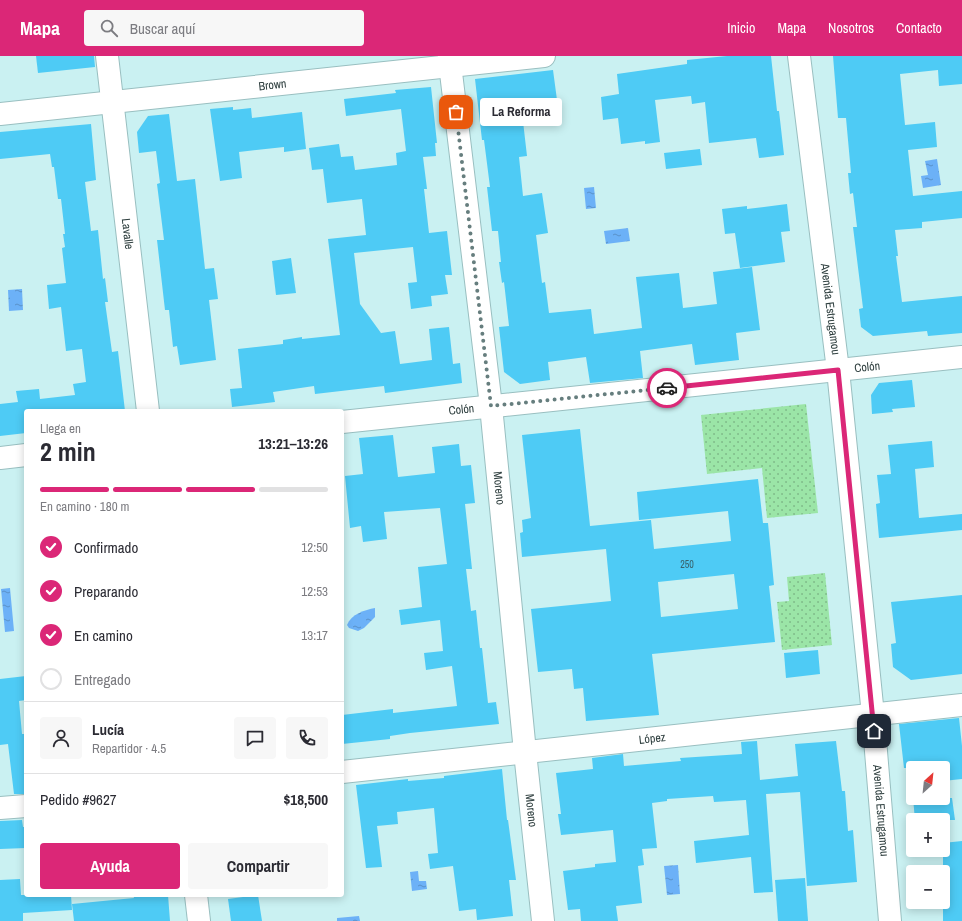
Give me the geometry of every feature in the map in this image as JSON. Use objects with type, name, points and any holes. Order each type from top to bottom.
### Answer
[{"type":"street","name":"Lavalle","points":[[107,56],[148,409]]},
{"type":"street","name":"Brown","points":[[0,114],[450,61],[544,56]]},
{"type":"street","name":"Avenida Estrugamou","points":[[799,56],[838,370],[873,715],[890,921]]},
{"type":"street","name":"Moreno","points":[[450,61],[491,406],[543,921]]},
{"type":"street","name":"Colón","points":[[344,422],[962,357]]},
{"type":"street","points":[[0,458],[24,456]]},
{"type":"street","name":"López","points":[[344,772],[962,705]]},
{"type":"street","points":[[0,808],[24,806]]},
{"type":"street","points":[[196,897],[199,921]]},
{"type":"green space","points":[[806,404],[818,513],[767,518],[762,468],[707,474],[701,415]]},
{"type":"green space","points":[[825,573],[832,645],[782,650],[777,602],[789,601],[787,577]]},
{"type":"water","points":[[937,159],[941,185],[923,188],[921,176],[928,175],[925,161]]},
{"type":"water","points":[[594,187],[596,208],[586,209],[584,188]]},
{"type":"water","points":[[628,228],[630,241],[606,244],[604,231]]},
{"type":"water","points":[[22,289],[23,310],[9,311],[8,290]]},
{"type":"water","points":[[10,588],[14,631],[5,632],[1,589]]},
{"type":"water","points":[[375,608],[375,617],[364,628],[358,631],[349,628],[347,625],[355,615]]},
{"type":"water","points":[[678,865],[680,894],[667,895],[664,866]]},
{"type":"water","points":[[418,871],[419,881],[426,881],[427,889],[412,891],[410,872]]},
{"type":"water","points":[[359,916],[360,921],[337,921],[337,918]]},
{"type":"building","points":[[36,56],[94,56],[95,67],[38,73]]},
{"type":"building","points":[[727,56],[771,56],[777,111],[779,111],[784,155],[759,158],[756,138],[709,143],[705,102],[692,104],[691,96],[655,100],[660,142],[645,144],[645,141],[621,144],[618,118],[603,120],[601,97],[619,94],[617,74],[687,64],[687,60]]},
{"type":"building","points":[[833,56],[962,56],[962,84],[939,86],[938,70],[900,74],[905,125],[935,122],[937,147],[908,150],[913,196],[962,191],[962,218],[922,222],[922,228],[895,230],[898,256],[896,256],[902,302],[962,296],[962,333],[928,336],[927,331],[873,336],[861,327],[859,309],[863,308],[853,227],[857,227],[853,193],[850,194],[848,173],[851,173],[846,118],[838,118]]},
{"type":"building","points":[[553,70],[557,100],[521,104],[527,156],[519,157],[523,196],[542,193],[548,233],[536,235],[542,283],[545,282],[549,313],[591,309],[594,334],[642,328],[636,277],[679,273],[683,308],[717,304],[713,272],[752,267],[760,330],[736,333],[739,360],[695,365],[692,344],[640,351],[643,378],[590,383],[586,357],[548,362],[550,380],[520,384],[504,372],[499,327],[509,326],[504,282],[502,283],[499,262],[501,262],[498,231],[492,231],[487,187],[490,187],[484,140],[482,140],[475,79]]},
{"type":"building","points":[[431,87],[437,143],[435,143],[436,156],[423,157],[427,189],[424,189],[429,233],[447,231],[452,275],[445,275],[448,294],[431,296],[432,306],[411,309],[408,283],[417,282],[413,247],[354,253],[360,304],[381,333],[395,331],[400,364],[432,360],[429,329],[449,327],[453,364],[460,363],[462,383],[385,393],[384,386],[315,394],[314,386],[273,392],[275,402],[232,407],[230,389],[242,388],[238,349],[283,344],[283,340],[302,337],[302,339],[340,335],[328,239],[366,235],[362,199],[327,203],[323,169],[312,170],[309,148],[339,144],[341,157],[353,156],[355,170],[397,165],[396,153],[406,151],[401,109],[346,116],[344,99],[396,93],[395,90]]},
{"type":"building","points":[[233,107],[233,110],[251,108],[252,118],[302,112],[306,149],[284,152],[284,147],[239,152],[242,178],[220,181],[210,109]]},
{"type":"building","points":[[169,114],[177,181],[195,179],[205,269],[214,268],[218,299],[209,300],[216,360],[180,365],[177,346],[173,347],[169,310],[165,310],[157,240],[164,240],[157,184],[160,183],[156,151],[139,153],[137,132],[148,116]]},
{"type":"building","points":[[91,124],[96,180],[85,182],[91,231],[98,230],[103,279],[105,278],[108,302],[105,302],[112,352],[118,351],[125,409],[24,409],[24,433],[0,436],[0,404],[18,402],[16,391],[39,389],[40,399],[75,395],[73,384],[86,382],[82,349],[66,351],[61,307],[49,309],[47,285],[66,283],[62,248],[65,247],[63,234],[65,234],[61,199],[58,199],[54,167],[52,167],[50,154],[0,159],[0,132]]},
{"type":"building","points":[[700,149],[702,165],[666,169],[664,153]]},
{"type":"building","points":[[787,204],[790,231],[781,232],[785,262],[740,268],[735,233],[725,234],[722,209],[747,206],[747,209]]},
{"type":"building","points":[[291,258],[296,293],[276,295],[272,261]]},
{"type":"building","points":[[912,380],[915,407],[892,409],[893,412],[872,414],[871,395],[879,383]]},
{"type":"building","points":[[580,429],[590,526],[651,520],[654,549],[731,541],[728,511],[639,520],[637,492],[758,479],[763,523],[768,523],[774,585],[769,586],[775,642],[652,654],[659,715],[586,721],[583,688],[574,689],[572,669],[538,672],[531,609],[611,601],[606,549],[522,557],[520,533],[523,532],[522,520],[531,518],[522,435]],"holes":[[[734,574],[738,609],[661,617],[658,582]]]},
{"type":"building","points":[[393,435],[398,477],[435,473],[432,447],[459,444],[461,466],[471,465],[475,503],[465,504],[472,569],[466,569],[471,611],[476,610],[488,703],[496,702],[499,724],[410,733],[390,736],[390,739],[344,744],[344,715],[393,709],[393,713],[457,706],[452,666],[426,670],[424,653],[443,651],[440,620],[401,625],[399,610],[422,607],[418,567],[447,564],[440,508],[384,512],[387,539],[363,542],[361,526],[350,528],[345,476],[363,474],[359,438]]},
{"type":"building","points":[[932,441],[934,467],[915,469],[919,518],[962,514],[962,530],[879,538],[876,504],[880,503],[877,475],[891,474],[888,445]]},
{"type":"building","points":[[962,595],[962,674],[911,680],[893,667],[891,644],[896,643],[891,602]]},
{"type":"building","points":[[818,650],[820,674],[786,678],[784,653]]},
{"type":"building","points":[[24,676],[24,700],[19,701],[22,734],[24,734],[24,794],[14,794],[8,744],[0,745],[0,679]]},
{"type":"building","points":[[959,718],[962,746],[962,779],[950,780],[950,761],[906,761],[906,768],[904,768],[899,724]]},
{"type":"building","points":[[757,741],[760,780],[798,776],[795,744],[836,741],[842,791],[845,791],[848,831],[853,830],[857,882],[807,886],[800,792],[766,794],[773,892],[754,893],[751,857],[696,863],[694,841],[749,835],[746,800],[714,802],[713,796],[667,799],[667,801],[652,803],[657,848],[642,849],[644,865],[638,866],[642,903],[616,906],[618,921],[581,921],[580,909],[568,910],[563,871],[595,867],[595,864],[616,862],[613,830],[561,835],[558,814],[561,814],[556,773],[593,769],[592,758],[623,754],[624,766],[681,761],[680,758],[742,754],[741,742]]},
{"type":"building","points":[[502,769],[507,820],[516,880],[509,880],[513,916],[477,920],[476,909],[459,911],[453,866],[430,869],[428,854],[438,853],[434,808],[397,812],[398,824],[377,826],[382,867],[366,868],[356,785],[408,779],[408,781],[444,778],[444,776]]},
{"type":"building","points":[[950,798],[952,798],[955,820],[950,820],[950,813],[914,813],[914,805],[950,805]]},
{"type":"building","points":[[22,820],[24,827],[24,848],[0,849],[0,821]]},
{"type":"building","points":[[962,841],[962,921],[943,921],[943,909],[950,909],[950,865],[943,865],[943,857],[950,857],[950,842]]},
{"type":"building","points":[[805,878],[808,921],[778,921],[775,880]]},
{"type":"building","points":[[20,879],[21,895],[24,895],[24,897],[71,897],[72,910],[23,913],[23,921],[0,921],[0,880]]},
{"type":"building","points":[[168,897],[170,921],[74,921],[72,904],[134,898]]},
{"type":"building","points":[[258,897],[262,921],[231,921],[228,899]]},
{"type":"way so far","points":[[456,112],[491,406],[667,388]]},
{"type":"place","name":"La Reforma","points":[[456,112]]},
{"type":"route","points":[[667,388],[838,370],[874,731]]}]
